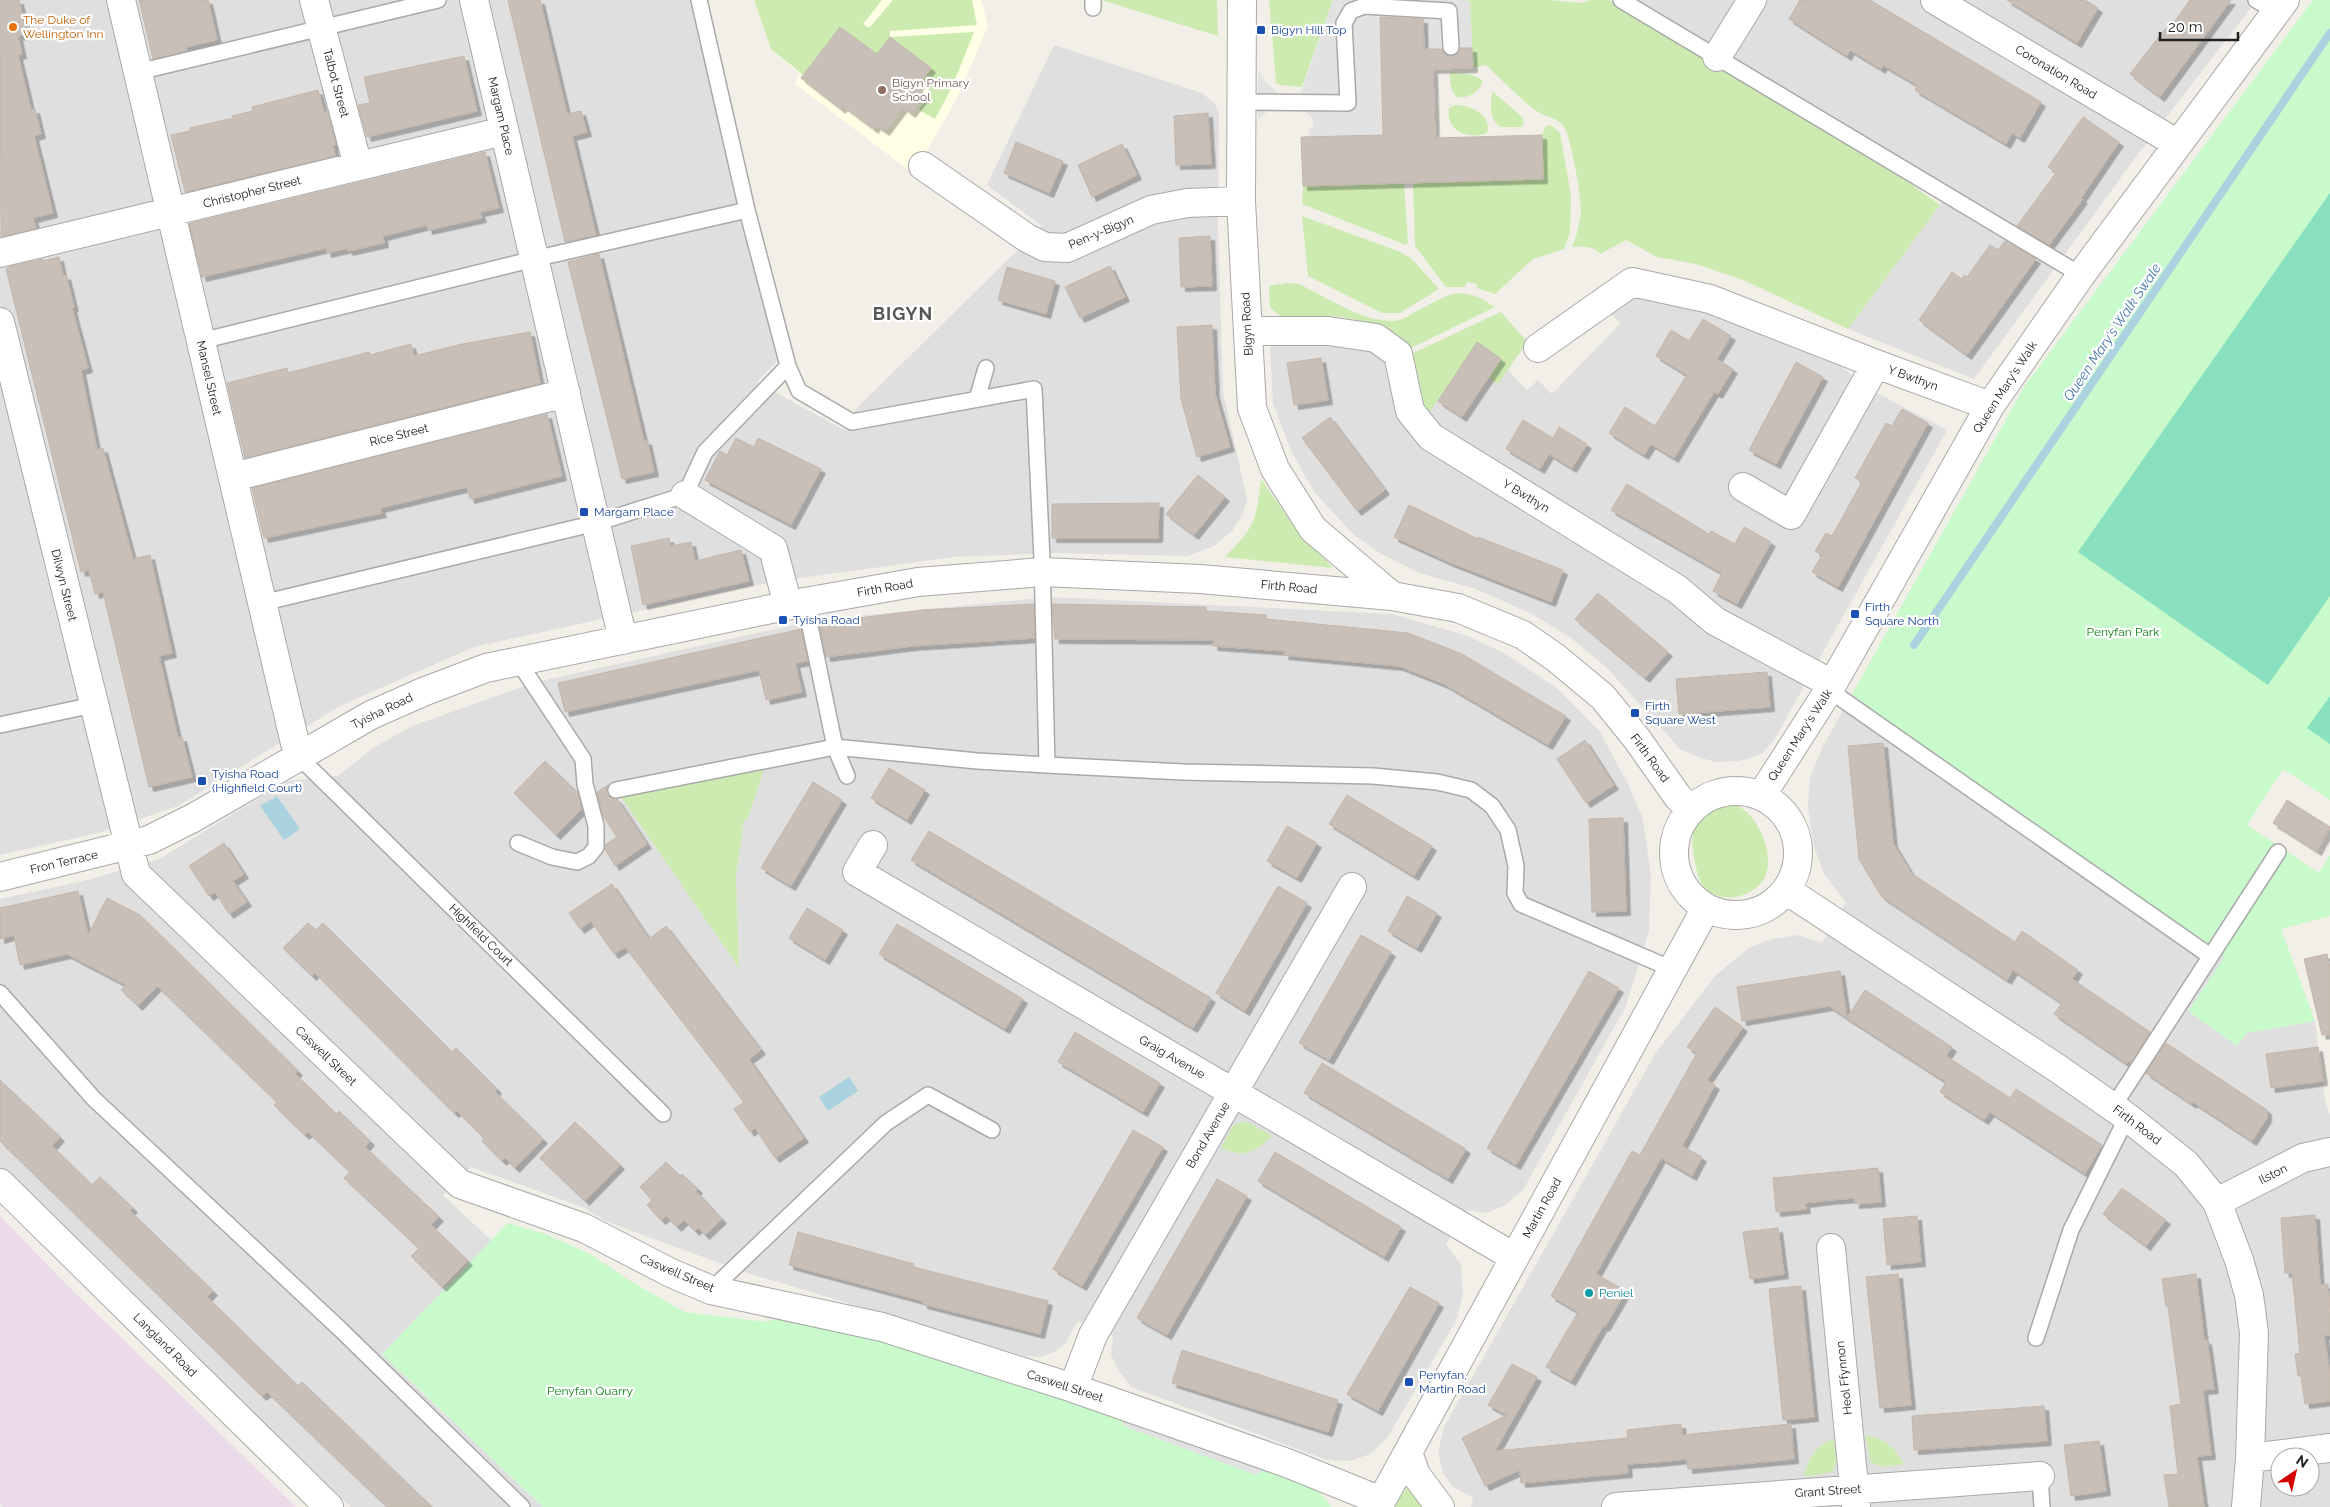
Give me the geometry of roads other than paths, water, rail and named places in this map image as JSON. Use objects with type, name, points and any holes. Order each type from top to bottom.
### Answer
[{"type":"street","name":"Mansel Street","points":[[121,0],[298,756]]},
{"type":"street","name":"Talbot Street","points":[[314,0],[358,166]]},
{"type":"street","name":"Margam Place","points":[[474,0],[623,640]]},
{"type":"street","name":"Bigyn Road","points":[[1242,0],[1241,201],[1252,408],[1275,469],[1313,528],[1392,596]]},
{"type":"street","points":[[1717,57],[1752,0]]},
{"type":"street","name":"Coronation Road","points":[[1935,0],[2178,144]]},
{"type":"street","name":"Queen Mary's Walk","points":[[1761,796],[1831,687],[1990,406],[2081,275],[2178,144],[2273,4]]},
{"type":"street","name":"Christopher Street","points":[[0,253],[504,131]]},
{"type":"street","name":"Pen-y-Bigyn","points":[[924,166],[1027,238],[1045,247],[1067,248],[1152,210],[1187,203],[1241,201]]},
{"type":"street","name":"Y Bwthyn","points":[[1538,348],[1632,282],[1710,299],[1990,406]]},
{"type":"street","name":"Dilwyn Street","points":[[0,322],[128,847]]},
{"type":"street","name":"Y Bwthyn","points":[[1248,331],[1328,330],[1376,338],[1398,354],[1410,411],[1431,437],[1676,589],[1715,621],[1831,687]]},
{"type":"street","points":[[1743,488],[1791,515],[1876,364]]},
{"type":"street","name":"Rice Street","points":[[233,477],[566,393]]},
{"type":"street","points":[[684,495],[773,549],[796,604]]},
{"type":"street","name":"Firth Road","points":[[796,604],[918,582],[1042,572],[1200,579],[1392,596],[1458,608],[1523,635],[1550,653],[1603,697],[1637,739],[1678,797],[1691,810]]},
{"type":"street","name":"Tyisha Road","points":[[128,847],[149,840],[193,818],[371,715],[423,692],[486,668],[796,604]]},
{"type":"street","points":[[1742,791],[1761,796],[1778,807],[1790,823],[1798,842],[1798,862],[1792,881],[1781,897],[1764,909],[1745,915],[1725,915],[1706,908],[1690,896],[1680,880],[1674,862],[1675,843],[1680,825],[1691,810],[1706,799],[1724,792],[1742,791]]},
{"type":"street","name":"Graig Avenue","points":[[873,845],[857,872],[1514,1257]]},
{"type":"street","name":"Fron Terrace","points":[[0,877],[128,847]]},
{"type":"street","name":"Caswell Street","points":[[128,847],[136,874],[460,1184],[584,1228],[671,1273],[711,1290],[875,1325],[1074,1388],[1287,1463],[1379,1504]]},
{"type":"street","name":"Bond Avenue","points":[[1074,1388],[1092,1336],[1352,887]]},
{"type":"street","name":"Firth Road","points":[[1786,890],[2120,1112],[2186,1164],[2217,1202],[2239,1260],[2249,1295],[2254,1333],[2250,1458],[2246,1507]]},
{"type":"street","name":"Martin Road","points":[[1379,1504],[1706,908]]},
{"type":"street","name":"Ilston","points":[[2217,1202],[2303,1158],[2330,1152]]},
{"type":"street","name":"Langland Road","points":[[0,1183],[329,1507]]},
{"type":"street","name":"Heol Ffynnon","points":[[1831,1248],[1855,1498]]},
{"type":"street","points":[[2250,1458],[2330,1448]]},
{"type":"street","points":[[1408,1452],[1416,1475],[1440,1507]]},
{"type":"street","name":"Grant Street","points":[[1616,1507],[1855,1498],[2040,1476]]},
{"type":"lane","points":[[138,72],[438,0]]},
{"type":"lane","points":[[699,0],[747,210],[788,366],[799,391],[852,422],[1034,389],[1042,572],[1047,765]]},
{"type":"lane","points":[[1621,0],[2081,275]]},
{"type":"lane","points":[[1242,102],[1348,103],[1344,23],[1351,11],[1364,6],[1449,11],[1451,47]]},
{"type":"lane","points":[[201,341],[534,259],[747,210]]},
{"type":"lane","points":[[262,603],[596,524],[684,495],[705,452],[788,366]]},
{"type":"lane","points":[[977,399],[986,368]]},
{"type":"lane","points":[[796,604],[835,747],[847,776]]},
{"type":"lane","points":[[518,662],[583,759],[585,784],[596,826],[596,847],[589,856],[577,862],[552,857],[518,843]]},
{"type":"lane","points":[[1831,687],[2210,956]]},
{"type":"lane","points":[[0,725],[93,705]]},
{"type":"lane","points":[[616,790],[835,747],[977,761],[1183,772],[1373,776],[1437,782],[1471,790],[1492,806],[1508,830],[1516,866],[1516,893],[1521,904],[1672,969]]},
{"type":"lane","name":"Highfield Court","points":[[298,756],[663,1114]]},
{"type":"lane","points":[[2036,1338],[2070,1230],[2120,1112],[2210,956],[2278,852]]},
{"type":"lane","points":[[0,993],[94,1099],[341,1330],[522,1507]]},
{"type":"lane","points":[[711,1290],[886,1124],[928,1095],[992,1130]]},
{"type":"lane","points":[[2040,1476],[2042,1507]]},
{"type":"water","points":[[277,796],[300,829],[284,840],[260,806]]},
{"type":"water","points":[[849,1077],[858,1091],[828,1111],[819,1097]]},
{"type":"waterway","name":"Queen Mary's Walk Swale","points":[[1914,645],[2330,33]]},
{"type":"place","name":"The Duke of Wellington Inn","points":[[13,27]]},
{"type":"place","name":"Bigyn Hill Top","points":[[1261,30]]},
{"type":"place","name":"Bigyn Primary School","points":[[882,90]]},
{"type":"place","name":"Margam Place","points":[[584,512]]},
{"type":"place","name":"Firth Square North","points":[[1855,614]]},
{"type":"place","name":"Tyisha Road","points":[[783,620]]},
{"type":"place","name":"Firth Square West","points":[[1635,713]]},
{"type":"place","name":"Tyisha Road (Highfield Court)","points":[[202,781]]},
{"type":"place","name":"Peniel","points":[[1589,1293]]},
{"type":"place","name":"Penyfan, Martin Road","points":[[1409,1382]]},
{"type":"district","name":"BIGYN","points":[[903,314]]},
{"type":"park label","name":"Penyfan Park","points":[[2123,632]]},
{"type":"park label","name":"Penyfan Quarry","points":[[590,1391]]}]
